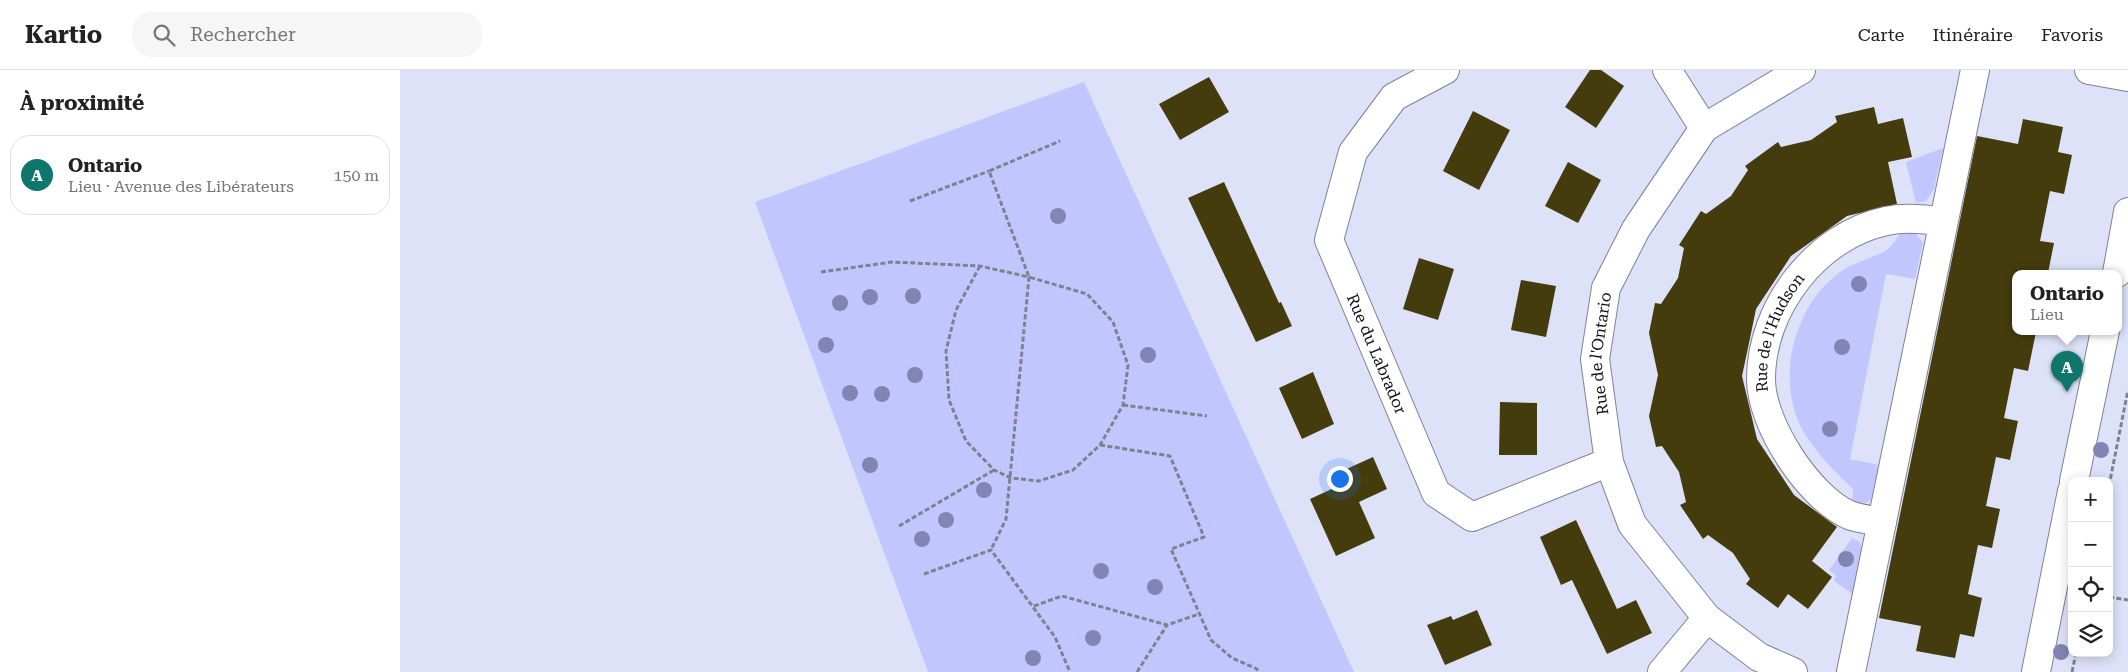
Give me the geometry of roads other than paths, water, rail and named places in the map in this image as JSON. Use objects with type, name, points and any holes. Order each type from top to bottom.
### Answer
[{"type":"street","name":"Rue du Labrador","points":[[1445,70],[1394,97],[1353,152],[1328,240],[1436,493],[1472,517],[1608,462]]},
{"type":"street","points":[[1667,70],[1704,128]]},
{"type":"street","name":"Rue de l'Ontario","points":[[1793,672],[1759,657],[1707,618],[1632,524],[1608,462],[1595,359],[1606,288],[1636,229],[1704,128],[1801,70]]},
{"type":"street","points":[[1851,672],[1975,70]]},
{"type":"street","points":[[2088,70],[2128,77]]},
{"type":"street","points":[[2118,270],[2128,212]]},
{"type":"street","name":"Rue de l'Hudson","points":[[1882,522],[1849,515],[1814,490],[1788,455],[1770,419],[1761,380],[1766,340],[1779,306],[1806,268],[1842,238],[1886,221],[1920,219],[1943,222]]},
{"type":"street","points":[[2075,477],[2104,335]]},
{"type":"street","points":[[2036,672],[2068,511]]},
{"type":"street","points":[[1662,672],[1707,618]]},
{"type":"place","name":"Ontario","points":[[2067,392]]}]
